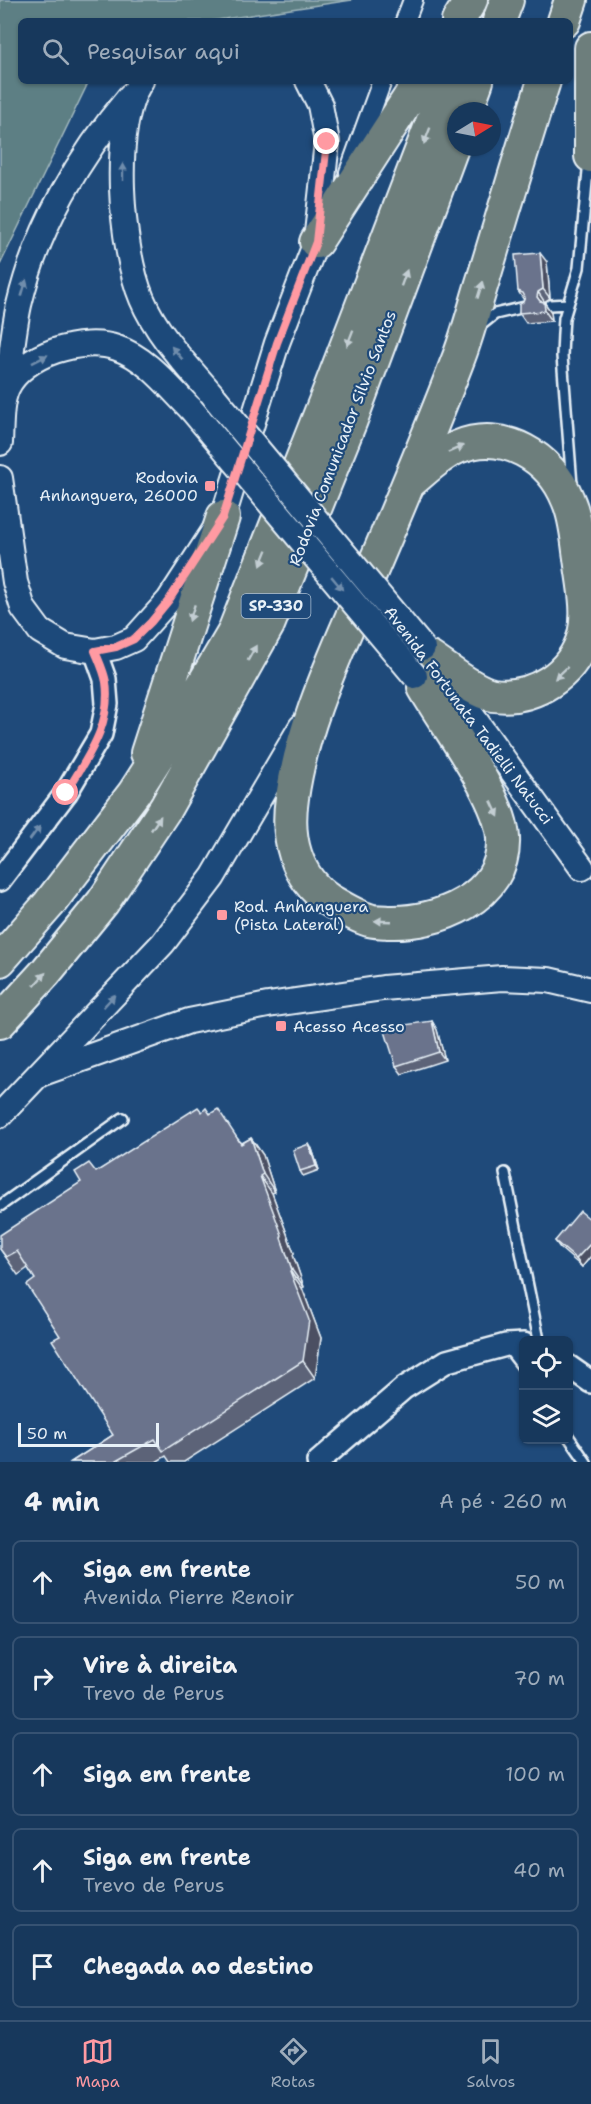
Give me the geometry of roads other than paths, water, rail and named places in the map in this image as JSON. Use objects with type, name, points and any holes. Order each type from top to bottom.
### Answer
[{"type":"highway","points":[[460,18],[471,0]]},
{"type":"highway","points":[[472,18],[478,0]]},
{"type":"highway","points":[[500,18],[507,0]]},
{"type":"highway","points":[[565,18],[571,0]]},
{"type":"highway","points":[[591,48],[591,156]]},
{"type":"highway","points":[[316,242],[418,84]]},
{"type":"highway","name":"Rodovia Comunicador Silvio Santos","points":[[0,960],[49,904],[134,793],[233,634],[327,399],[447,84]]},
{"type":"highway","points":[[469,102],[476,84]]},
{"type":"highway","points":[[423,667],[500,819],[504,840],[498,867],[488,883],[463,906],[437,917],[402,922],[370,921],[318,893],[301,870],[293,849],[290,830],[292,799],[317,699],[409,483],[459,358],[543,84]]},
{"type":"highway","name":"Rodovia Comunicador Silvio Santos","points":[[0,1022],[45,973],[103,902],[165,809],[268,625],[351,420],[449,156]]},
{"type":"highway","points":[[409,483],[440,457],[458,447],[476,442],[496,441],[517,446],[538,458],[557,477],[568,498],[574,517],[585,599],[585,634],[578,650],[561,674],[546,685],[529,692],[492,695],[423,667]]},
{"type":"highway","points":[[134,793],[223,517]]},
{"type":"main road","points":[[0,478],[15,582],[23,608],[40,631],[65,646],[95,651],[116,647],[134,639],[151,622],[180,584],[223,517],[277,343],[316,242],[327,142],[320,105],[310,84]]},
{"type":"main road","points":[[0,443],[2,406],[19,306],[30,268],[46,227],[78,166],[106,124],[139,85]]},
{"type":"main road","name":"Avenida Fortunata Tadielli Natucci","points":[[139,85],[127,118],[122,166],[124,218],[130,264],[142,300],[159,332],[215,398],[586,873]]},
{"type":"main road","points":[[7,387],[26,366],[60,348],[91,343],[117,348],[143,361],[191,409],[423,667]]},
{"type":"main road","points":[[0,1115],[163,943],[208,883],[317,699]]},
{"type":"main road","points":[[40,1074],[189,1021],[279,1003],[383,988],[502,978],[548,980],[591,990]]},
{"type":"street","points":[[406,18],[413,0]]},
{"type":"street","points":[[337,209],[381,84]]},
{"type":"street","points":[[0,880],[66,793],[101,734],[107,704],[105,680],[95,651]]},
{"type":"street","points":[[318,1462],[404,1388],[447,1361],[515,1345]]},
{"type":"street","points":[[573,1369],[591,1382]]},
{"type":"lane","points":[[574,517],[562,356],[568,304],[579,268],[590,144]]},
{"type":"lane","points":[[550,305],[568,304]]},
{"type":"lane","points":[[459,358],[477,328],[487,319],[506,310],[525,307]]},
{"type":"lane","points":[[0,1206],[123,1118]]},
{"type":"lane","points":[[505,1173],[538,1336]]},
{"type":"lane","points":[[573,1443],[586,1462]]},
{"type":"place","name":"Rodovia Anhanguera, 26000","points":[[210,486]]},
{"type":"place","name":"Rod. Anhanguera (Pista Lateral)","points":[[222,915]]},
{"type":"place","name":"Acesso Acesso","points":[[281,1026]]}]
